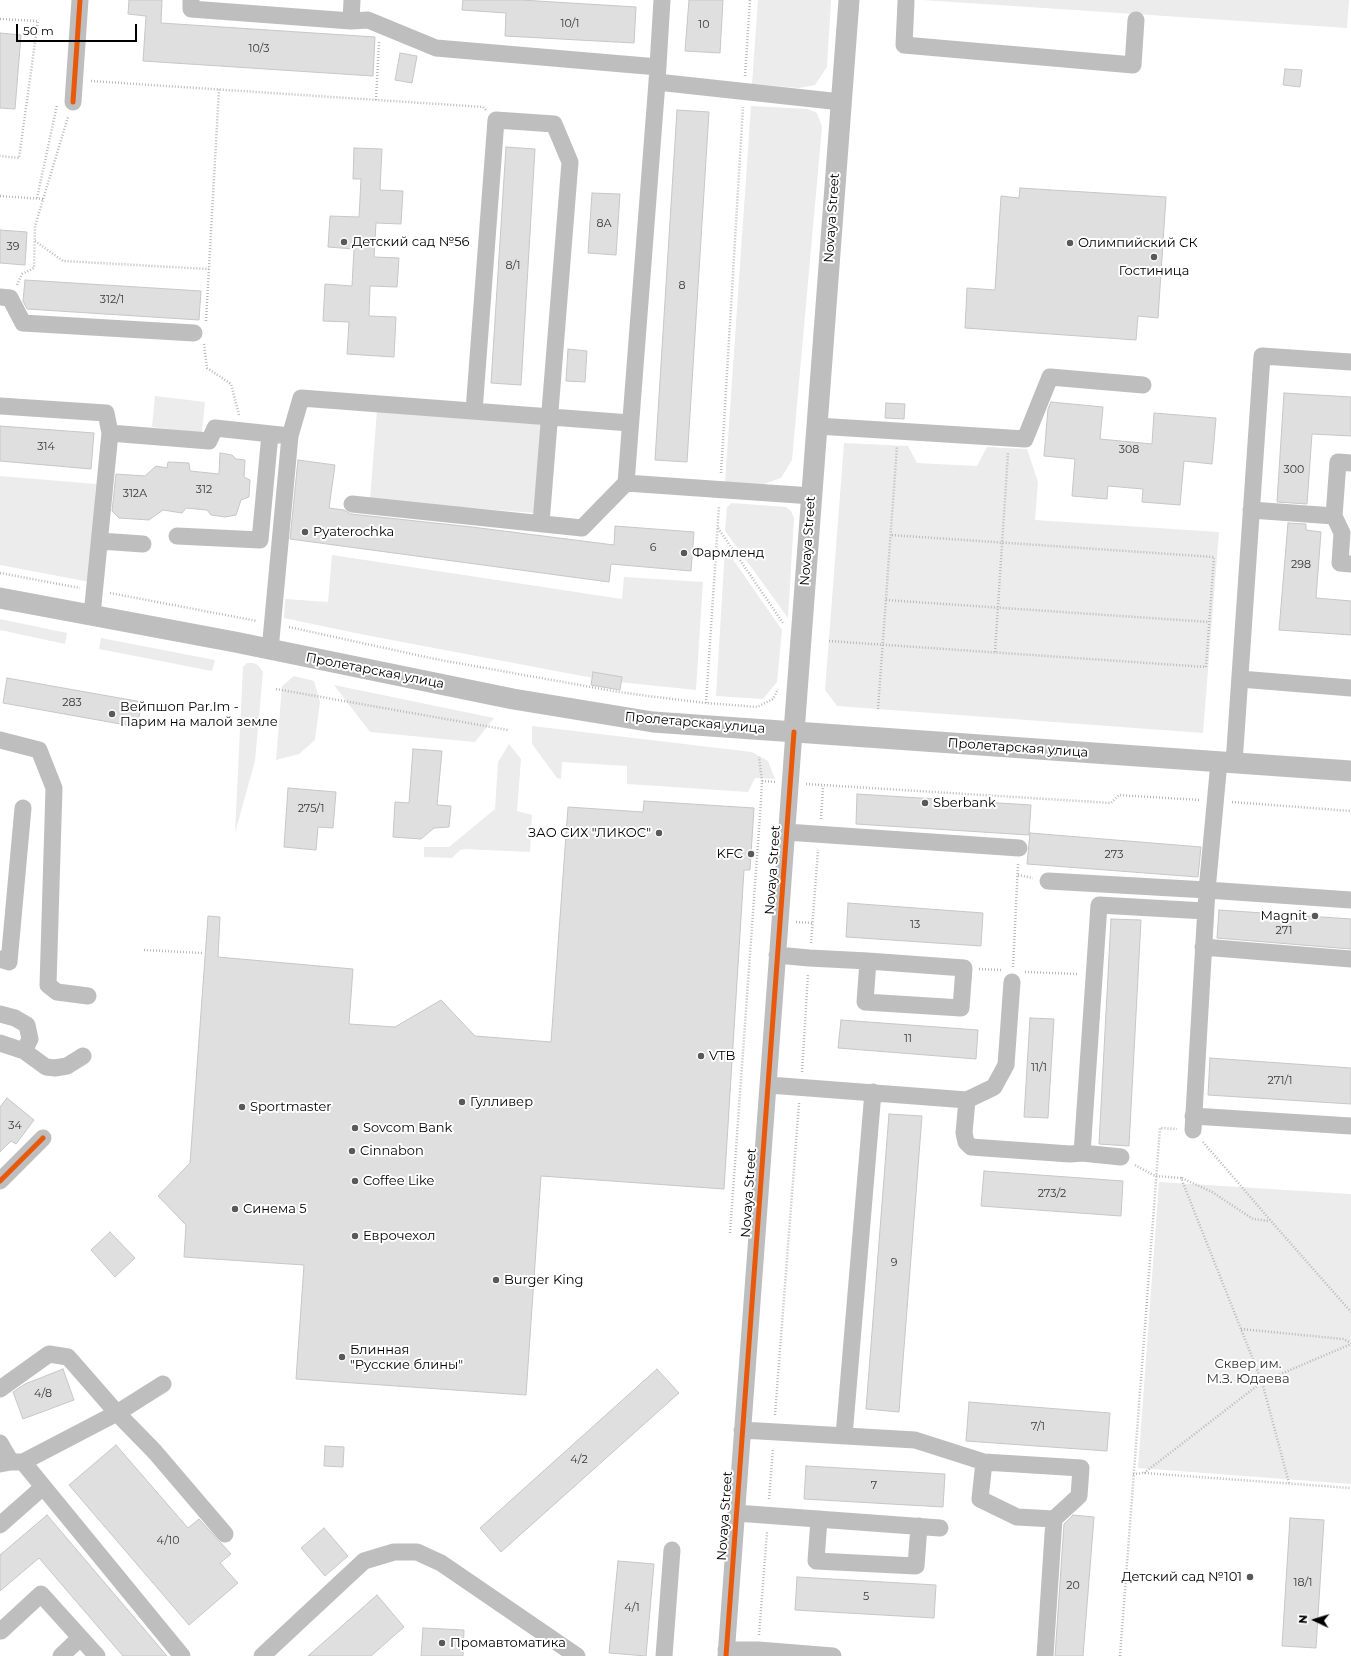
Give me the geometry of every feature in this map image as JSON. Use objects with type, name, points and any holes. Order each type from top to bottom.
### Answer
[{"type":"main road","name":"Novaya Street","points":[[794,732],[849,0]]},
{"type":"main road","name":"Пролетарская улица","points":[[0,598],[514,699],[653,722],[1351,771]]},
{"type":"street","points":[[65,102],[74,80],[80,0]]},
{"type":"street","points":[[191,0],[191,9],[351,21],[368,20],[436,48],[658,75],[744,92],[841,102]]},
{"type":"street","points":[[351,21],[352,0]]},
{"type":"street","points":[[352,504],[582,528],[626,483],[658,75],[662,0]]},
{"type":"street","points":[[906,2],[904,45],[1133,65],[1136,20]]},
{"type":"street","points":[[474,411],[496,120],[554,124],[570,162],[541,523]]},
{"type":"street","points":[[5,297],[23,323],[201,331]]},
{"type":"street","points":[[1351,362],[1262,356],[1240,680],[1226,762],[1216,801],[1205,910],[1193,1123],[1351,1126]]},
{"type":"street","points":[[817,426],[1025,439],[1050,377],[1143,385]]},
{"type":"street","points":[[270,650],[290,436],[301,398],[630,423]]},
{"type":"street","points":[[0,406],[106,412],[110,433],[92,615]]},
{"type":"street","points":[[110,433],[209,441],[214,428],[290,436]]},
{"type":"street","points":[[177,536],[260,540],[270,434]]},
{"type":"street","points":[[1351,463],[1338,462],[1334,516],[1342,533],[1340,563],[1351,564]]},
{"type":"street","points":[[626,483],[812,496]]},
{"type":"street","points":[[1251,510],[1334,516]]},
{"type":"street","points":[[100,541],[143,544]]},
{"type":"street","points":[[1240,680],[1351,688]]},
{"type":"street","name":"Novaya Street","points":[[726,1653],[794,732]]},
{"type":"street","points":[[0,740],[39,750],[54,788],[48,985],[57,992],[88,996]]},
{"type":"street","points":[[0,959],[9,962],[23,808]]},
{"type":"street","points":[[786,832],[1019,848]]},
{"type":"street","points":[[1048,881],[1351,900]]},
{"type":"street","points":[[1082,1153],[1099,905],[1205,910]]},
{"type":"street","points":[[1203,947],[1351,959]]},
{"type":"street","points":[[777,955],[964,968],[961,1008],[865,1002],[868,962]]},
{"type":"street","points":[[769,1085],[967,1100],[994,1087],[1006,1065],[1012,976]]},
{"type":"street","points":[[0,1014],[15,1018],[27,1025],[30,1039],[24,1051]]},
{"type":"street","points":[[0,1043],[24,1051],[46,1067],[55,1068],[67,1066],[83,1056]]},
{"type":"street","points":[[844,1436],[873,1092]]},
{"type":"street","points":[[967,1100],[964,1133],[966,1142],[971,1148],[1070,1154],[1082,1153],[1121,1157]]},
{"type":"street","points":[[0,1181],[43,1138]]},
{"type":"street","points":[[0,1389],[49,1354],[68,1357],[117,1414],[155,1452],[225,1534]]},
{"type":"street","points":[[11,1463],[117,1414],[163,1384]]},
{"type":"street","points":[[742,1430],[915,1440],[984,1462],[1081,1468],[1080,1496],[1054,1519],[1017,1518],[980,1499],[984,1462]]},
{"type":"street","points":[[0,1444],[11,1463],[43,1487],[182,1656]]},
{"type":"street","points":[[0,1525],[43,1487]]},
{"type":"street","points":[[736,1513],[940,1528]]},
{"type":"street","points":[[819,1519],[816,1561],[916,1566],[919,1526]]},
{"type":"street","points":[[1045,1656],[1054,1519]]},
{"type":"street","points":[[664,1656],[672,1550]]},
{"type":"street","points":[[262,1656],[364,1561],[394,1552],[417,1552],[441,1563],[577,1656]]},
{"type":"street","points":[[1,1631],[41,1594],[98,1656]]},
{"type":"street","points":[[61,1656],[80,1638]]},
{"type":"street","points":[[726,1653],[758,1650],[833,1656]]},
{"type":"path","points":[[706,703],[750,0]]},
{"type":"path","points":[[0,19],[38,21],[19,158],[0,156]]},
{"type":"path","points":[[376,100],[380,25]]},
{"type":"path","points":[[74,80],[484,107],[496,120]]},
{"type":"path","points":[[219,89],[209,269],[201,331],[207,368],[231,384],[243,431]]},
{"type":"path","points":[[37,198],[65,102]]},
{"type":"path","points":[[5,297],[22,274],[34,268],[35,226],[43,199],[65,102]]},
{"type":"path","points":[[0,196],[43,199]]},
{"type":"path","points":[[34,241],[63,261],[209,269]]},
{"type":"path","points":[[878,709],[898,432]]},
{"type":"path","points":[[996,652],[1009,438]]},
{"type":"path","points":[[718,528],[785,627]]},
{"type":"path","points":[[829,641],[1206,667],[1214,557],[891,535]]},
{"type":"path","points":[[0,573],[272,623],[435,659],[614,691],[706,703],[757,707],[774,699],[779,688]]},
{"type":"path","points":[[886,600],[1209,622]]},
{"type":"path","points":[[276,688],[508,730]]},
{"type":"path","points":[[730,1233],[761,800],[762,781],[759,757]]},
{"type":"path","points":[[758,1650],[823,786],[1111,803],[1119,795],[1351,811]]},
{"type":"path","points":[[1012,976],[1019,848]]},
{"type":"path","points":[[144,950],[202,953]]},
{"type":"path","points":[[964,968],[1012,976],[1094,975]]},
{"type":"path","points":[[1120,1656],[1155,1176],[1160,1128],[1193,1123],[1271,1221],[1351,1312]]},
{"type":"path","points":[[1121,1157],[1155,1176],[1181,1178],[1212,1192],[1253,1219],[1271,1221]]},
{"type":"path","points":[[1181,1178],[1262,1382],[1289,1483]]},
{"type":"path","points":[[1241,1329],[1344,1339],[1351,1344]]},
{"type":"path","points":[[1144,1472],[1262,1382],[1351,1344]]},
{"type":"path","points":[[1133,1474],[1144,1472],[1351,1488]]},
{"type":"green space","points":[[758,0],[831,0],[827,67],[815,85],[799,88],[752,84]]},
{"type":"green space","points":[[922,0],[1349,0],[1347,28]]},
{"type":"green space","points":[[751,106],[808,109],[817,113],[822,127],[792,460],[781,478],[764,484],[725,482]]},
{"type":"green space","points":[[155,396],[205,402],[202,433],[152,427]]},
{"type":"green space","points":[[377,410],[543,424],[535,513],[370,500]]},
{"type":"green space","points":[[844,443],[908,446],[917,463],[977,466],[987,447],[1027,449],[1038,482],[1035,520],[1219,532],[1203,733],[837,706],[825,690]]},
{"type":"green space","points":[[0,476],[96,484],[90,582],[0,565]]},
{"type":"green space","points":[[732,503],[786,507],[791,511],[794,518],[788,618],[725,531],[727,507]]},
{"type":"green space","points":[[725,548],[782,630],[777,682],[763,699],[716,696]]},
{"type":"green space","points":[[332,555],[622,599],[624,577],[703,582],[696,690],[609,681],[360,634],[284,618],[285,599],[328,602]]},
{"type":"green space","points":[[0,619],[67,633],[65,644],[0,630]]},
{"type":"green space","points":[[101,638],[215,660],[212,671],[99,649]]},
{"type":"green space","points":[[247,663],[258,665],[263,672],[255,761],[235,833],[243,667]]},
{"type":"green space","points":[[294,676],[314,681],[320,702],[315,740],[299,754],[276,760],[282,686]]},
{"type":"green space","points":[[334,685],[494,718],[475,742],[370,732]]},
{"type":"green space","points":[[532,726],[752,752],[768,761],[775,779],[755,778],[748,792],[627,784],[627,766],[562,762],[561,779],[557,778],[532,744]]},
{"type":"green space","points":[[509,744],[521,759],[517,811],[532,815],[530,852],[465,849],[460,850],[452,858],[424,857],[424,847],[449,847],[495,809],[498,762]]},
{"type":"green space","name":"Сквер им. М.З. Юдаева","points":[[1159,1182],[1351,1194],[1351,1484],[1138,1468]]},
{"type":"building","points":[[129,0],[162,0],[161,23],[375,37],[373,76],[143,61],[146,16],[128,14]]},
{"type":"building","points":[[463,0],[521,0],[636,7],[634,43],[505,36],[506,13],[462,10]]},
{"type":"building","points":[[689,0],[723,0],[720,53],[685,51]]},
{"type":"building","points":[[0,33],[21,35],[15,109],[0,108]]},
{"type":"building","points":[[400,53],[417,56],[412,83],[395,80]]},
{"type":"building","points":[[1285,69],[1302,70],[1300,87],[1283,85]]},
{"type":"building","points":[[677,110],[709,112],[687,462],[655,460]]},
{"type":"building","points":[[506,147],[535,149],[521,385],[491,383]]},
{"type":"building","points":[[354,148],[382,149],[380,190],[403,191],[401,224],[376,223],[374,257],[399,258],[397,287],[370,286],[369,316],[396,317],[394,357],[347,354],[349,322],[323,321],[325,284],[352,286],[354,249],[328,247],[330,216],[359,217],[361,179],[353,179]]},
{"type":"building","name":"Олимпийский СК","points":[[1020,188],[1166,197],[1158,318],[1138,316],[1136,340],[965,328],[967,288],[995,290],[1001,196],[1019,198]]},
{"type":"building","points":[[592,193],[620,194],[616,255],[588,253]]},
{"type":"building","points":[[0,230],[27,232],[25,265],[0,263]]},
{"type":"building","points":[[25,280],[201,291],[199,320],[27,309],[23,301]]},
{"type":"building","points":[[568,349],[587,351],[585,382],[566,381]]},
{"type":"building","points":[[1284,393],[1351,397],[1351,436],[1312,434],[1307,504],[1277,502]]},
{"type":"building","points":[[1051,402],[1103,407],[1100,439],[1152,444],[1154,413],[1216,418],[1212,464],[1184,461],[1180,505],[1142,502],[1143,489],[1108,486],[1107,499],[1072,496],[1075,459],[1044,456],[1048,409]]},
{"type":"building","points":[[886,403],[905,404],[904,419],[885,418]]},
{"type":"building","points":[[0,426],[94,433],[91,469],[0,461]]},
{"type":"building","points":[[220,453],[232,455],[236,459],[245,460],[244,477],[250,480],[249,497],[241,500],[236,515],[225,517],[211,515],[207,510],[186,508],[182,513],[163,510],[149,520],[119,518],[112,511],[116,474],[145,476],[156,466],[167,468],[168,462],[189,463],[190,471],[219,474]]},
{"type":"building","points":[[298,460],[335,465],[329,508],[344,510],[351,514],[472,527],[614,545],[615,526],[694,532],[691,571],[611,564],[609,582],[290,539]]},
{"type":"building","points":[[1288,523],[1306,524],[1306,530],[1321,532],[1316,598],[1351,601],[1351,635],[1279,630]]},
{"type":"building","points":[[593,672],[622,677],[620,690],[591,685]]},
{"type":"building","points":[[7,678],[142,702],[137,727],[3,703]]},
{"type":"building","points":[[413,749],[442,751],[437,805],[451,806],[449,827],[434,828],[421,839],[393,837],[395,802],[409,803]]},
{"type":"building","points":[[288,788],[336,792],[333,828],[318,827],[316,850],[284,847]]},
{"type":"building","points":[[857,794],[1031,805],[1029,835],[856,824]]},
{"type":"building","name":"Гулливер","points":[[644,801],[754,808],[750,870],[744,870],[724,1189],[541,1176],[526,1395],[296,1379],[304,1265],[184,1257],[186,1225],[158,1196],[190,1163],[208,916],[220,917],[218,957],[353,969],[349,1024],[395,1027],[441,1000],[475,1036],[551,1042],[568,807],[643,812]]},
{"type":"building","points":[[1030,833],[1201,847],[1198,877],[1027,864]]},
{"type":"building","points":[[848,903],[983,913],[981,946],[846,937]]},
{"type":"building","points":[[1219,910],[1351,919],[1351,949],[1217,938]]},
{"type":"building","points":[[1111,919],[1141,920],[1129,1146],[1099,1144]]},
{"type":"building","points":[[1030,1018],[1054,1019],[1048,1118],[1024,1117]]},
{"type":"building","points":[[841,1020],[978,1030],[976,1059],[838,1048]]},
{"type":"building","points":[[1210,1058],[1351,1068],[1351,1104],[1208,1095]]},
{"type":"building","points":[[7,1098],[34,1120],[16,1144],[11,1141],[0,1152],[0,1107]]},
{"type":"building","points":[[889,1114],[922,1116],[899,1412],[866,1409]]},
{"type":"building","points":[[984,1171],[1123,1181],[1121,1216],[981,1206]]},
{"type":"building","points":[[110,1232],[135,1258],[115,1277],[91,1250]]},
{"type":"building","points":[[63,1369],[74,1400],[23,1419],[13,1392],[25,1384]]},
{"type":"building","points":[[657,1369],[679,1393],[501,1552],[480,1528]]},
{"type":"building","points":[[969,1402],[1110,1413],[1107,1451],[966,1441]]},
{"type":"building","points":[[116,1445],[188,1528],[199,1519],[231,1554],[220,1563],[238,1583],[189,1625],[69,1485]]},
{"type":"building","points":[[325,1446],[344,1447],[343,1467],[324,1466]]},
{"type":"building","points":[[806,1466],[945,1474],[943,1507],[804,1499]]},
{"type":"building","points":[[47,1515],[167,1656],[123,1656],[39,1558],[0,1591],[0,1555]]},
{"type":"building","points":[[1073,1515],[1094,1517],[1083,1656],[1055,1656],[1064,1524]]},
{"type":"building","points":[[1290,1518],[1324,1520],[1316,1648],[1282,1646]]},
{"type":"building","points":[[324,1528],[348,1556],[325,1576],[301,1548]]},
{"type":"building","points":[[618,1561],[654,1564],[646,1656],[609,1653]]},
{"type":"building","points":[[797,1577],[936,1585],[934,1618],[795,1610]]},
{"type":"building","points":[[377,1595],[404,1627],[371,1656],[308,1656]]},
{"type":"building","name":"Промавтоматика","points":[[423,1628],[464,1630],[463,1656],[421,1656]]},
{"type":"cycle path","points":[[73,102],[80,0]]},
{"type":"cycle path","points":[[726,1656],[794,732]]},
{"type":"cycle path","points":[[0,1181],[43,1138]]},
{"type":"place","name":"Детский сад №56","points":[[344,242]]},
{"type":"place","name":"Олимпийский СК","points":[[1070,243]]},
{"type":"place","name":"Гостиница","points":[[1154,257]]},
{"type":"place","name":"Pyaterochka","points":[[305,532]]},
{"type":"place","name":"Фармленд","points":[[684,553]]},
{"type":"place","name":"Вейпшоп Par.Im - Парим на малой земле","points":[[112,714]]},
{"type":"place","name":"Sberbank","points":[[925,803]]},
{"type":"place","name":"ЗАО СИХ \"ЛИКОС\"","points":[[659,833]]},
{"type":"place","name":"KFC","points":[[751,854]]},
{"type":"place","name":"Magnit","points":[[1315,916]]},
{"type":"place","name":"VTB","points":[[701,1056]]},
{"type":"place","name":"Гулливер","points":[[462,1102]]},
{"type":"place","name":"Sportmaster","points":[[242,1107]]},
{"type":"place","name":"Sovcom Bank","points":[[355,1128]]},
{"type":"place","name":"Cinnabon","points":[[352,1151]]},
{"type":"place","name":"Coffee Like","points":[[355,1181]]},
{"type":"place","name":"Синема 5","points":[[235,1209]]},
{"type":"place","name":"Еврочехол","points":[[355,1236]]},
{"type":"place","name":"Burger King","points":[[496,1280]]},
{"type":"place","name":"Блинная \"Русские блины\"","points":[[342,1357]]},
{"type":"place","name":"Детский сад №101","points":[[1250,1577]]},
{"type":"place","name":"Промавтоматика","points":[[442,1643]]}]
